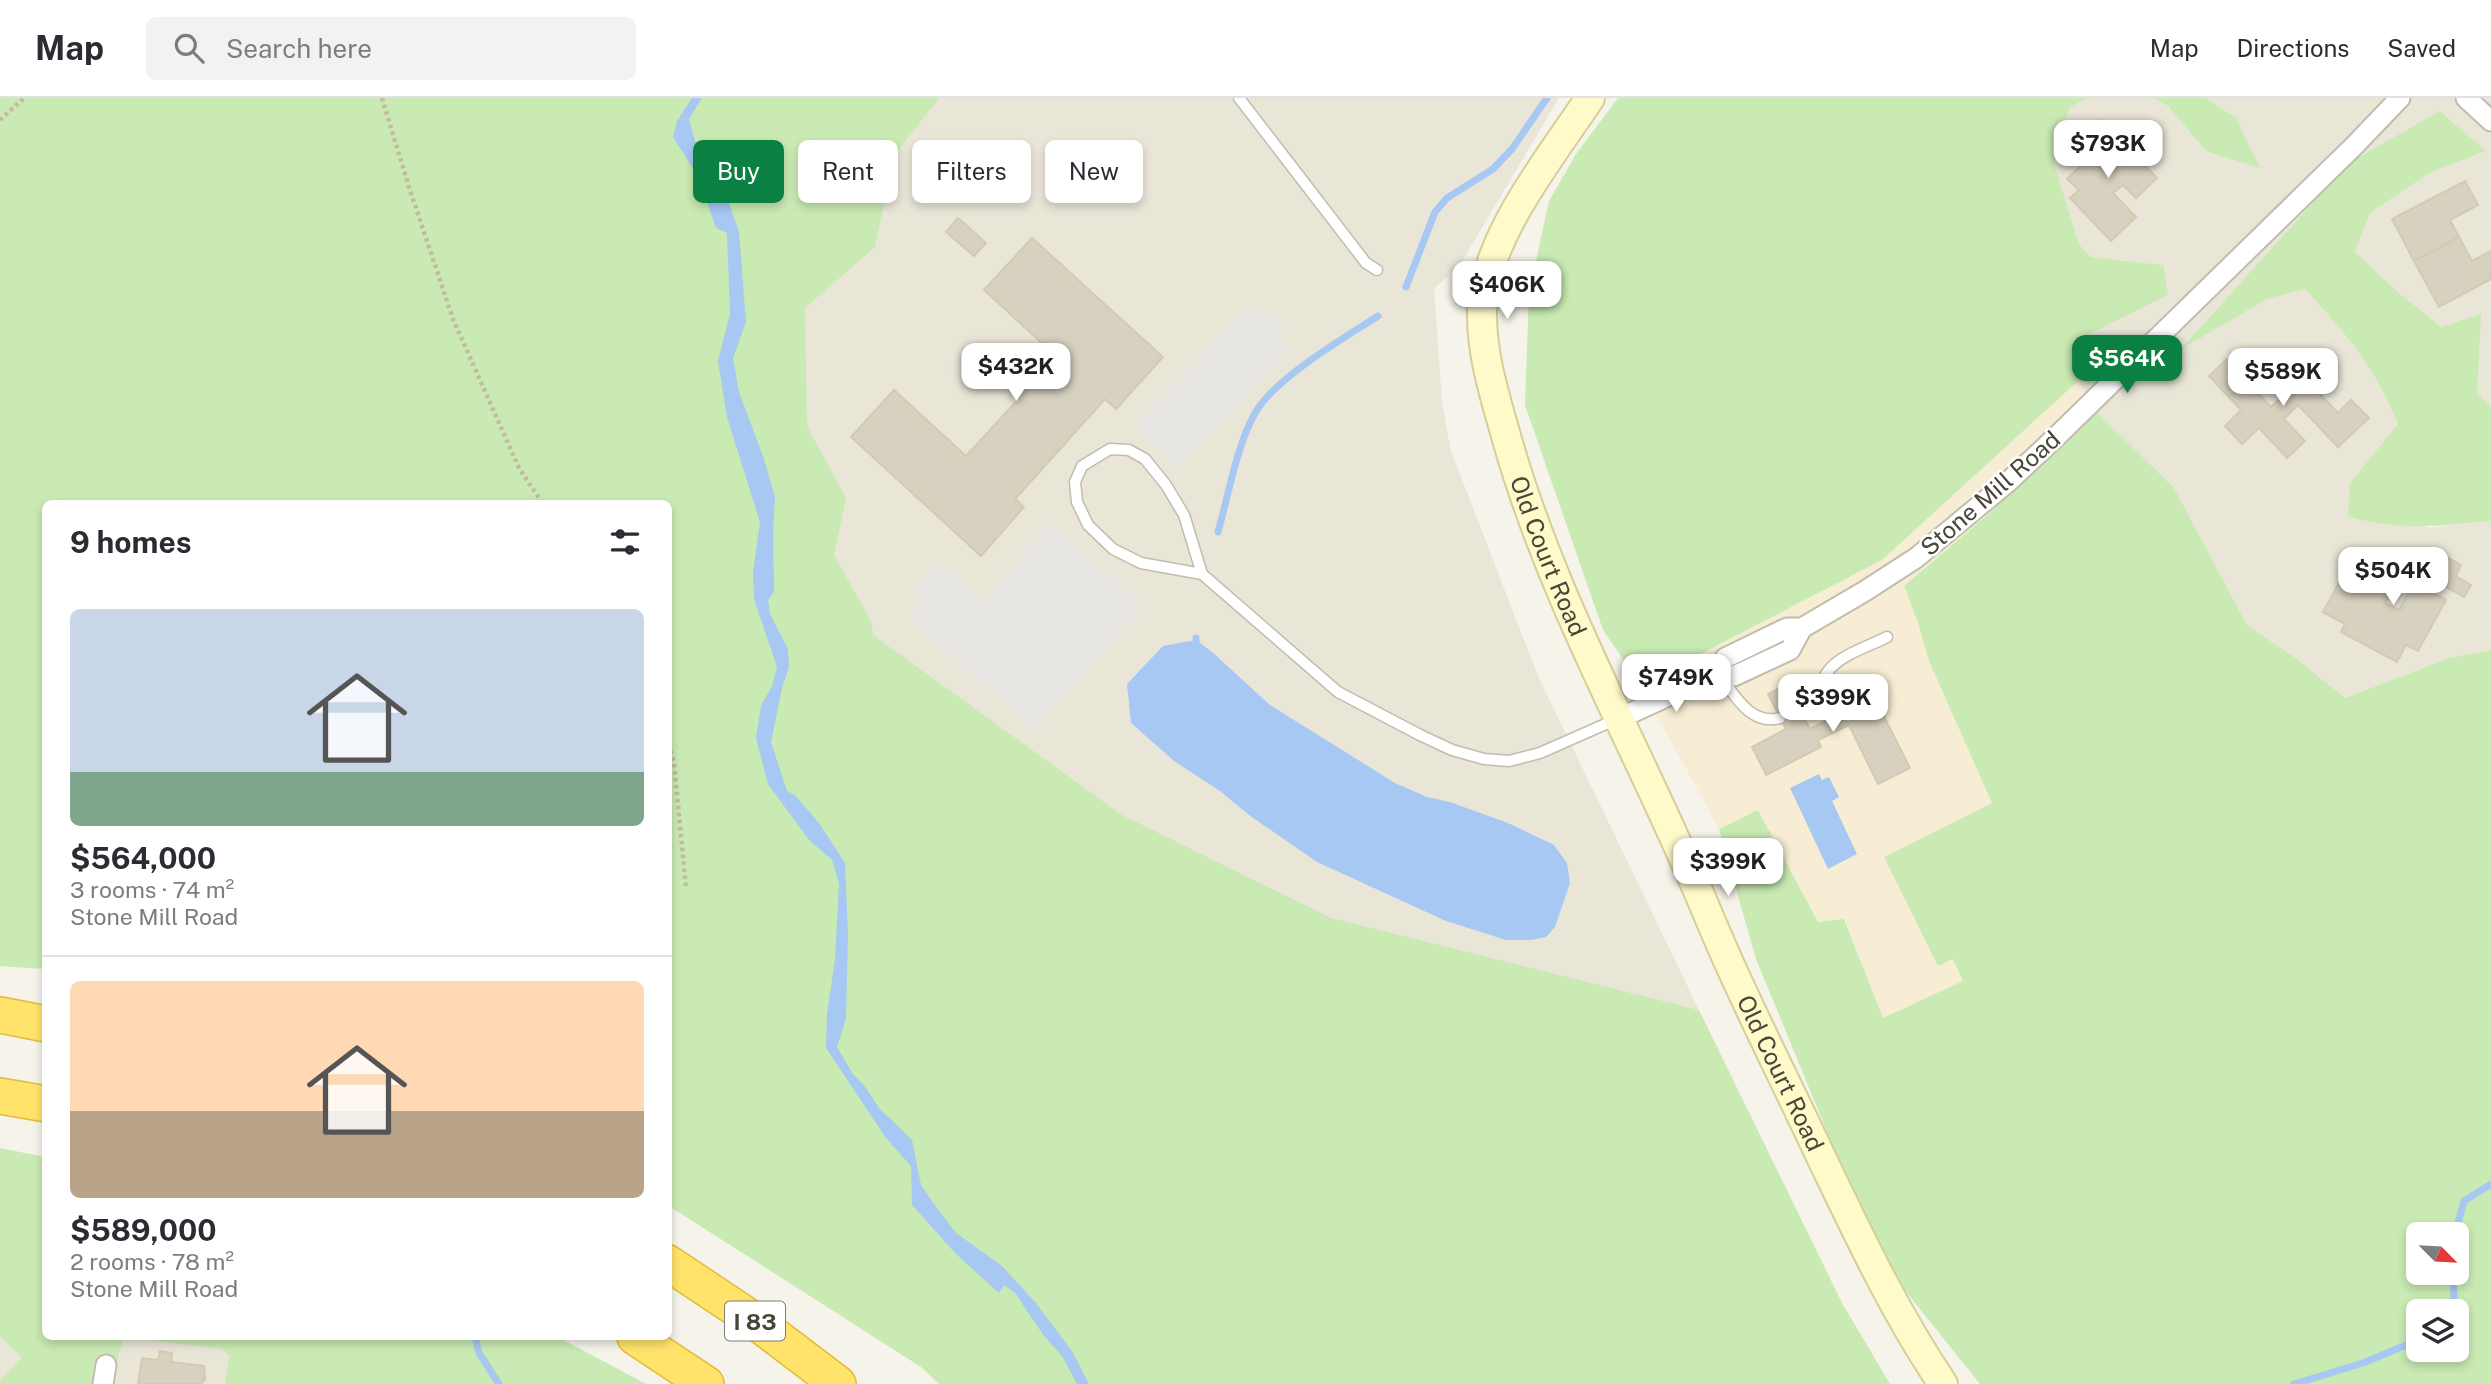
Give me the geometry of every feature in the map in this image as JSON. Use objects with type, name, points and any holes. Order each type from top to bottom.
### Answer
[{"type":"highway","points":[[0,1016],[42,1023]]},
{"type":"highway","points":[[0,1096],[42,1103]]},
{"type":"highway","name":"I 83","points":[[672,1267],[755,1321],[838,1384]]},
{"type":"highway","points":[[640,1340],[706,1384]]},
{"type":"main road","name":"Old Court Road","points":[[1590,98],[1506,228],[1489,270],[1482,312],[1490,374],[1519,482],[1567,608],[1688,867],[1723,949],[1876,1272],[1943,1384]]},
{"type":"street","name":"Stone Mill Road","points":[[1618,719],[1718,673],[1725,658],[1787,628],[1802,628],[1916,558],[2008,482],[2400,98]]},
{"type":"street","points":[[2466,98],[2491,121]]},
{"type":"lane","points":[[1239,98],[1366,263],[1377,271]]},
{"type":"lane","points":[[1202,574],[1184,515],[1166,485],[1145,459],[1129,450],[1110,449],[1082,466],[1075,482],[1077,502],[1088,525],[1113,549],[1141,563],[1202,574],[1338,692],[1385,719],[1452,750],[1484,759],[1509,761],[1540,753],[1618,719]]},
{"type":"lane","points":[[1799,708],[1816,697],[1828,671],[1841,660],[1888,637]]},
{"type":"lane","points":[[1718,673],[1745,709],[1755,716],[1773,720],[1780,718]]},
{"type":"path","points":[[0,120],[24,98]]},
{"type":"path","points":[[382,98],[453,319],[519,468],[540,500]]},
{"type":"path","points":[[672,756],[686,887]]},
{"type":"shaded area","points":[[906,98],[1559,98],[1460,265],[1434,289],[1442,403],[1451,451],[1538,676],[1699,1010],[1227,891],[825,601],[775,377],[831,203],[898,203],[898,140],[876,140]]},
{"type":"shaded area","points":[[2087,98],[2153,98],[2168,106],[2206,151],[2236,118],[2206,98],[2491,98],[2491,407],[2477,392],[2441,327],[2355,252],[2370,213],[2431,172],[2486,151],[2440,111],[2183,348],[2267,299],[2305,288],[2358,349],[2386,395],[2398,425],[2350,483],[2428,528],[2491,521],[2491,650],[2449,658],[2345,698],[2297,659],[2247,625],[2174,488],[2095,410],[2078,381],[2078,340],[2163,265],[2090,257],[2079,244],[2054,163],[2069,108]]},
{"type":"shaded area","points":[[1248,306],[1260,317],[1267,309],[1285,326],[1277,335],[1291,348],[1177,468],[1134,427]]},
{"type":"shaded area","points":[[2078,381],[2095,410],[1992,511],[1904,586],[1929,661],[1992,803],[1953,959],[1964,981],[1883,1019],[1845,919],[1818,922],[1758,810],[1719,829],[1636,678],[1687,661],[1882,560]]},
{"type":"shaded area","points":[[1050,523],[1144,606],[1034,730],[909,619],[923,602],[911,591],[938,561],[982,600]]},
{"type":"shaded area","points":[[0,1299],[24,1355],[8,1384],[0,1384]]},
{"type":"shaded area","points":[[106,1340],[214,1340],[229,1356],[237,1384],[84,1384],[88,1357]]},
{"type":"green space","points":[[0,98],[939,98],[898,151],[898,140],[798,140],[798,203],[884,203],[875,247],[805,308],[807,426],[846,498],[834,555],[871,621],[873,635],[1122,815],[1329,917],[1699,1010],[1842,1303],[1890,1384],[939,1384],[921,1367],[672,1208],[672,500],[42,500],[42,969],[0,966]]},
{"type":"green space","points":[[1618,98],[2087,98],[2069,108],[2054,163],[2079,244],[2090,257],[2163,265],[2168,295],[2078,340],[2078,381],[1882,560],[1687,661],[1636,678],[1603,630],[1525,405],[1529,293],[1549,201],[1576,154]]},
{"type":"green space","points":[[2153,98],[2206,98],[2236,118],[2260,168],[2206,151],[2168,106]]},
{"type":"green space","points":[[2440,111],[2486,151],[2431,172],[2370,213],[2355,252],[2441,327],[2481,314],[2477,392],[2491,407],[2491,521],[2437,526],[2383,524],[2348,516],[2350,483],[2398,424],[2380,385],[2358,352],[2305,289],[2267,299],[2180,350],[2349,163]]},
{"type":"green space","points":[[2095,410],[2174,488],[2247,625],[2297,659],[2345,698],[2449,658],[2491,650],[2491,1384],[1980,1384],[1879,1258],[1756,959],[1719,829],[1758,810],[1818,922],[1844,919],[1883,1018],[1963,981],[1953,959],[1938,966],[1884,857],[1992,803],[1929,661],[1904,586],[1992,511]]},
{"type":"green space","points":[[0,1148],[42,1156],[42,1340],[123,1340],[117,1361],[95,1358],[91,1384],[0,1384],[22,1358],[0,1336]]},
{"type":"green space","points":[[148,1340],[564,1340],[646,1384],[225,1384],[229,1356],[222,1349]]},
{"type":"water","points":[[692,98],[702,98],[689,119],[695,140],[693,169],[673,137],[677,121]]},
{"type":"water","points":[[708,203],[729,203],[739,232],[746,322],[733,358],[739,392],[775,497],[774,592],[768,600],[770,614],[788,649],[789,667],[771,742],[787,791],[795,795],[819,823],[845,863],[848,933],[846,1019],[837,1047],[853,1074],[879,1108],[912,1140],[921,1185],[934,1204],[956,1233],[1002,1266],[1035,1302],[1072,1351],[1089,1384],[1077,1384],[1062,1356],[1044,1336],[1015,1293],[1004,1285],[999,1293],[955,1253],[912,1205],[911,1166],[886,1138],[826,1048],[839,884],[832,860],[809,840],[768,784],[756,738],[761,706],[772,686],[777,667],[754,599],[753,573],[760,522],[727,417],[718,361],[730,314],[727,233],[716,228]]},
{"type":"water","points":[[1190,641],[1200,643],[1212,652],[1270,705],[1395,783],[1427,797],[1450,802],[1508,823],[1554,845],[1567,863],[1570,883],[1555,927],[1546,937],[1506,940],[1446,921],[1317,862],[1174,761],[1131,723],[1127,684],[1163,646]]},
{"type":"water","points":[[1819,774],[1822,780],[1829,777],[1839,797],[1832,801],[1857,854],[1828,869],[1790,788]]},
{"type":"building","points":[[2103,121],[2157,178],[2136,198],[2123,185],[2113,193],[2136,217],[2111,241],[2070,198],[2079,190],[2067,179],[2089,158],[2077,145]]},
{"type":"building","points":[[2465,181],[2478,205],[2450,220],[2459,237],[2414,261],[2392,219]]},
{"type":"building","points":[[958,218],[986,243],[974,256],[946,232]]},
{"type":"building","points":[[2459,237],[2472,261],[2491,251],[2491,279],[2439,307],[2414,261]]},
{"type":"building","points":[[1032,238],[1163,357],[1116,409],[1105,399],[1015,499],[1024,507],[981,556],[851,437],[894,390],[966,456],[1057,357],[984,290]]},
{"type":"building","points":[[2227,359],[2240,374],[2249,366],[2267,385],[2258,393],[2271,407],[2287,392],[2274,379],[2291,364],[2338,413],[2351,400],[2369,418],[2338,447],[2298,405],[2284,419],[2305,441],[2287,458],[2259,428],[2242,444],[2225,426],[2241,410],[2209,376]]},
{"type":"building","points":[[2432,549],[2461,565],[2456,576],[2471,585],[2464,597],[2432,579],[2426,589],[2446,600],[2418,651],[2406,645],[2397,662],[2341,632],[2345,624],[2323,612],[2349,564],[2393,589],[2385,603],[2399,610]]},
{"type":"building","points":[[1787,685],[1810,729],[1844,711],[1838,699],[1868,685],[1910,768],[1878,784],[1849,725],[1818,740],[1821,747],[1766,775],[1752,747],[1786,729],[1768,694]]},
{"type":"building","points":[[160,1351],[172,1353],[171,1362],[204,1366],[205,1380],[203,1379],[202,1384],[138,1384],[142,1358],[158,1360]]},
{"type":"waterway","points":[[1406,287],[1435,212],[1447,198],[1493,169],[1512,149],[1547,98]]},
{"type":"waterway","points":[[1218,532],[1233,471],[1255,413],[1278,386],[1294,373],[1378,316]]},
{"type":"waterway","points":[[2458,1222],[2464,1201],[2491,1184]]},
{"type":"waterway","points":[[2453,1285],[2454,1299]]},
{"type":"waterway","points":[[476,1340],[479,1353],[499,1384]]},
{"type":"waterway","points":[[2294,1384],[2363,1363],[2406,1345]]}]
